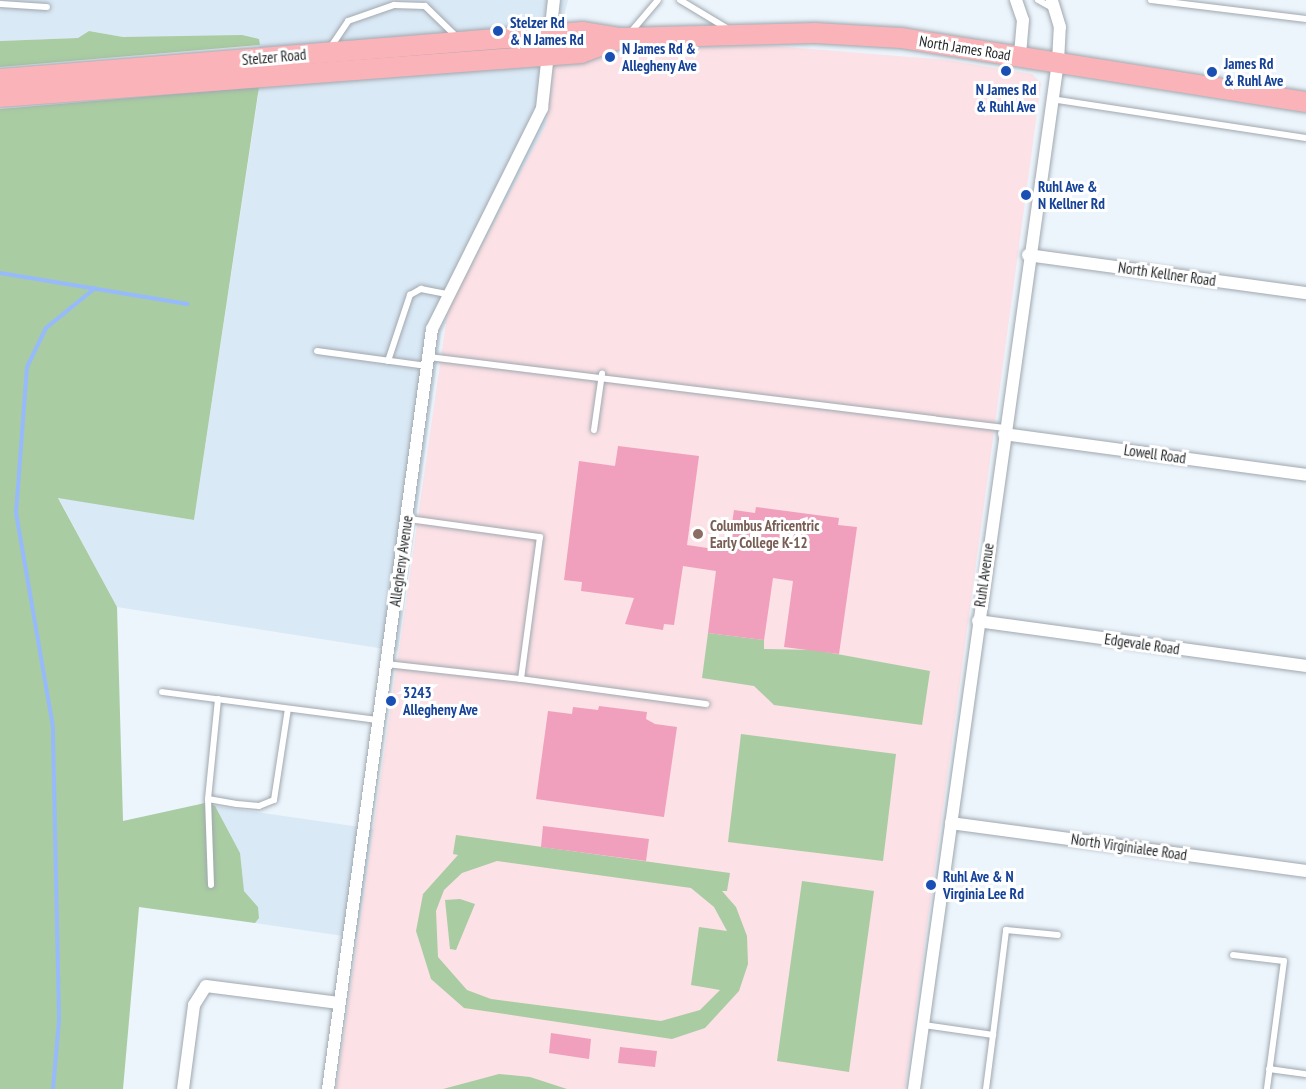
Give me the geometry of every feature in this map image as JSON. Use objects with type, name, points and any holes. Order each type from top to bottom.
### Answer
[{"type":"main road","name":"North James Road","points":[[548,35],[595,32],[624,38],[734,33],[858,34],[1020,56],[1306,102]]},
{"type":"main road","name":"Stelzer Road","points":[[0,79],[548,35]]},
{"type":"main road","name":"North James Road","points":[[545,56],[592,51],[624,38]]},
{"type":"main road","name":"Stelzer Road","points":[[0,97],[545,56]]},
{"type":"street","points":[[545,56],[554,0]]},
{"type":"street","points":[[1016,0],[1023,20],[1020,56]]},
{"type":"street","name":"Ruhl Avenue","points":[[914,1089],[1028,255],[1058,62],[1054,5]]},
{"type":"street","name":"Allegheny Avenue","points":[[327,1089],[408,519],[432,329],[447,294],[542,108],[545,56]]},
{"type":"street","name":"North Kellner Road","points":[[1028,255],[1306,293]]},
{"type":"street","name":"Lowell Road","points":[[1004,431],[1306,475]]},
{"type":"street","name":"Edgevale Road","points":[[978,621],[1306,666]]},
{"type":"street","name":"North Virginialee Road","points":[[951,823],[1306,870]]},
{"type":"street","points":[[183,1089],[194,1005],[206,986],[339,1003]]},
{"type":"lane","points":[[624,38],[658,0]]},
{"type":"lane","points":[[680,0],[734,33]]},
{"type":"lane","points":[[1038,0],[1054,5]]},
{"type":"lane","points":[[1151,0],[1306,20]]},
{"type":"lane","points":[[0,4],[47,8]]},
{"type":"lane","points":[[327,52],[348,21],[394,5],[424,6],[461,42]]},
{"type":"lane","points":[[1051,99],[1306,138]]},
{"type":"lane","points":[[388,361],[410,294],[421,289],[447,294]]},
{"type":"lane","points":[[317,351],[388,361],[428,362],[544,373],[602,374],[1004,431]]},
{"type":"lane","points":[[594,430],[602,374]]},
{"type":"lane","points":[[408,519],[540,537],[521,679]]},
{"type":"lane","points":[[387,664],[706,704]]},
{"type":"lane","points":[[162,692],[379,720]]},
{"type":"lane","points":[[211,885],[208,799],[218,699]]},
{"type":"lane","points":[[208,799],[260,806],[274,800],[288,708]]},
{"type":"lane","points":[[986,1089],[1006,930],[1058,935]]},
{"type":"lane","points":[[1233,955],[1284,961],[1267,1089]]},
{"type":"lane","points":[[924,1024],[993,1035]]},
{"type":"lane","points":[[1269,1069],[1306,1074]]},
{"type":"shaded area","points":[[0,0],[568,0],[551,68],[546,125],[441,333],[398,651],[117,607],[58,497],[194,520],[258,97],[259,40],[123,37],[89,31],[79,38],[0,41]]},
{"type":"shaded area","name":"Columbus Africentric Early College K-12","points":[[774,46],[947,60],[1032,74],[1041,83],[905,1089],[336,1089],[448,309],[546,125],[554,62],[689,47]]},
{"type":"shaded area","points":[[215,806],[374,829],[357,938],[255,923],[258,907],[244,891]]},
{"type":"green space","points":[[89,31],[123,37],[242,35],[259,39],[260,45],[0,67],[0,41],[78,38]]},
{"type":"green space","points":[[259,87],[194,520],[58,498],[117,607],[123,821],[205,803],[215,806],[240,853],[244,891],[258,907],[259,918],[255,923],[139,907],[123,1089],[0,1089],[0,109]]},
{"type":"green space","points":[[708,633],[764,640],[764,649],[815,650],[930,671],[922,725],[774,705],[754,686],[702,678]]},
{"type":"green space","points":[[741,734],[896,754],[883,861],[728,842]]},
{"type":"green space","points":[[456,835],[730,873],[727,891],[722,891],[736,907],[747,936],[748,964],[739,991],[705,1028],[672,1039],[464,1008],[431,979],[416,931],[423,894],[458,855],[453,854]],"holes":[[[497,861],[691,888],[714,907],[727,931],[699,927],[691,985],[720,990],[700,1010],[661,1021],[491,999],[467,990],[438,957],[436,911],[444,890],[462,873]]]},
{"type":"green space","points":[[802,881],[874,891],[849,1072],[777,1061]]},
{"type":"green space","points":[[460,899],[475,904],[456,950],[450,949],[445,900]]},
{"type":"green space","points":[[499,1074],[530,1077],[567,1089],[443,1089]]},
{"type":"building","points":[[618,446],[699,456],[687,545],[728,551],[734,510],[755,513],[756,507],[839,518],[838,525],[857,527],[839,654],[784,647],[793,581],[773,578],[764,640],[708,633],[716,571],[683,566],[674,625],[664,624],[663,630],[625,624],[634,598],[581,591],[582,582],[564,580],[579,461],[615,466]]},
{"type":"building","points":[[599,706],[647,712],[646,719],[655,724],[677,727],[664,817],[536,799],[548,711],[572,714],[573,707],[598,710]]},
{"type":"building","points":[[543,826],[649,839],[646,861],[541,847]]},
{"type":"building","points":[[551,1033],[591,1039],[589,1059],[549,1053]]},
{"type":"building","points":[[620,1047],[657,1051],[655,1067],[618,1063]]},
{"type":"waterway","points":[[0,273],[187,304]]},
{"type":"waterway","points":[[53,1089],[59,1020],[53,727],[16,513],[27,367],[46,328],[95,288]]},
{"type":"place","name":"Stelzer Rd & N James Rd","points":[[498,31]]},
{"type":"place","name":"N James Rd & Allegheny Ave","points":[[610,57]]},
{"type":"place","name":"N James Rd & Ruhl Ave","points":[[1006,71]]},
{"type":"place","name":"James Rd & Ruhl Ave","points":[[1212,72]]},
{"type":"place","name":"Ruhl Ave & N Kellner Rd","points":[[1026,195]]},
{"type":"place","name":"Columbus Africentric Early College K-12","points":[[698,534]]},
{"type":"place","name":"3243 Allegheny Ave","points":[[391,701]]},
{"type":"place","name":"Ruhl Ave & N Virginia Lee Rd","points":[[931,885]]}]
